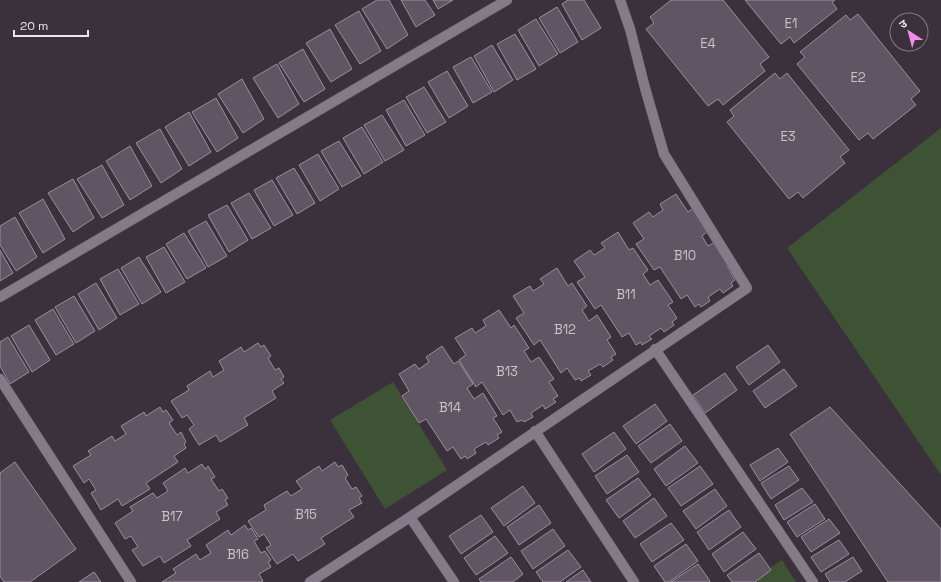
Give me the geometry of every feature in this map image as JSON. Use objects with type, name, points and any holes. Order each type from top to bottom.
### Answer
[{"type":"street","points":[[0,297],[507,0]]},
{"type":"street","points":[[310,582],[410,517],[655,349],[747,288],[664,154],[630,29],[620,0]]},
{"type":"street","points":[[655,349],[813,582]]},
{"type":"street","points":[[0,379],[131,582]]},
{"type":"street","points":[[535,432],[634,582]]},
{"type":"street","points":[[410,517],[454,582]]},
{"type":"green space","points":[[941,128],[941,475],[787,248]]},
{"type":"green space","points":[[393,382],[447,470],[385,509],[330,420]]},
{"type":"green space","points":[[782,560],[796,582],[749,582]]},
{"type":"building","points":[[377,0],[389,0],[408,35],[387,49],[362,9]]},
{"type":"building","points":[[401,0],[425,0],[435,15],[416,27]]},
{"type":"building","points":[[433,0],[453,0],[438,9]]},
{"type":"building","points":[[568,0],[584,0],[601,28],[582,40],[562,4]]},
{"type":"building","points":[[671,0],[723,0],[769,57],[760,64],[765,71],[723,105],[718,99],[708,106],[646,29],[654,23],[650,17]]},
{"type":"building","points":[[745,0],[835,0],[832,2],[837,9],[794,43],[790,37],[781,44]]},
{"type":"building","points":[[557,7],[578,42],[560,53],[539,18]]},
{"type":"building","points":[[359,11],[381,51],[360,64],[335,25]]},
{"type":"building","points":[[858,14],[920,91],[911,99],[916,105],[873,139],[868,133],[859,140],[797,64],[805,57],[800,52],[846,15],[850,20]]},
{"type":"building","points":[[536,19],[558,54],[539,66],[518,30]]},
{"type":"building","points":[[330,29],[352,69],[331,82],[306,43]]},
{"type":"building","points":[[515,34],[536,69],[517,80],[497,44]]},
{"type":"building","points":[[492,45],[513,80],[494,92],[474,56]]},
{"type":"building","points":[[303,49],[325,89],[304,102],[279,63]]},
{"type":"building","points":[[471,57],[492,92],[473,103],[453,67]]},
{"type":"building","points":[[277,64],[299,104],[278,118],[253,78]]},
{"type":"building","points":[[447,71],[468,106],[449,118],[428,82]]},
{"type":"building","points":[[775,73],[780,79],[787,73],[849,150],[840,157],[845,163],[803,198],[798,192],[789,199],[727,122],[734,116],[730,110]]},
{"type":"building","points":[[242,79],[264,119],[243,133],[218,94]]},
{"type":"building","points":[[424,87],[446,122],[427,133],[406,97]]},
{"type":"building","points":[[216,98],[238,138],[217,152],[192,112]]},
{"type":"building","points":[[404,100],[425,135],[406,146],[386,110]]},
{"type":"building","points":[[189,112],[211,152],[189,166],[165,127]]},
{"type":"building","points":[[382,115],[404,150],[385,161],[364,125]]},
{"type":"building","points":[[362,127],[383,162],[364,174],[343,138]]},
{"type":"building","points":[[160,129],[182,169],[161,183],[136,143]]},
{"type":"building","points":[[339,141],[361,176],[342,187],[321,151]]},
{"type":"building","points":[[130,146],[152,186],[130,200],[106,161]]},
{"type":"building","points":[[318,154],[339,189],[320,201],[299,165]]},
{"type":"building","points":[[102,165],[124,205],[102,218],[77,179]]},
{"type":"building","points":[[294,168],[315,203],[297,214],[276,178]]},
{"type":"building","points":[[73,179],[94,218],[73,232],[48,193]]},
{"type":"building","points":[[272,180],[293,215],[274,226],[254,190]]},
{"type":"building","points":[[249,193],[271,228],[252,239],[231,203]]},
{"type":"building","points":[[676,194],[688,212],[692,209],[707,232],[702,236],[708,246],[717,241],[731,263],[727,266],[735,280],[731,283],[733,286],[723,293],[720,289],[708,297],[710,301],[701,307],[699,304],[695,307],[687,295],[681,299],[660,267],[654,270],[636,244],[644,239],[633,223],[649,212],[653,217],[663,210],[660,204]]},
{"type":"building","points":[[43,199],[65,239],[43,253],[19,213]]},
{"type":"building","points":[[227,205],[248,240],[229,252],[208,215]]},
{"type":"building","points":[[15,217],[37,257],[16,271],[0,245],[0,226]]},
{"type":"building","points":[[206,221],[227,256],[208,267],[188,231]]},
{"type":"building","points":[[618,232],[629,250],[633,248],[648,270],[643,274],[650,285],[658,280],[673,302],[668,305],[677,318],[672,322],[674,325],[664,332],[661,328],[649,336],[652,339],[642,345],[641,342],[636,345],[629,333],[622,337],[601,305],[595,309],[577,282],[585,277],[574,261],[590,250],[594,255],[605,248],[601,243]]},
{"type":"building","points":[[184,233],[206,268],[187,279],[166,244]]},
{"type":"building","points":[[164,247],[185,282],[166,293],[146,257]]},
{"type":"building","points":[[0,250],[13,273],[0,281]]},
{"type":"building","points":[[139,257],[161,292],[142,304],[121,268]]},
{"type":"building","points":[[557,268],[568,286],[572,283],[587,306],[582,310],[589,321],[597,315],[611,337],[607,340],[616,354],[611,357],[613,360],[603,367],[600,364],[588,371],[591,375],[581,381],[580,378],[575,380],[567,368],[561,373],[540,340],[534,345],[516,318],[524,313],[513,296],[530,286],[533,291],[544,284],[540,279]]},
{"type":"building","points":[[118,269],[139,304],[120,315],[100,279]]},
{"type":"building","points":[[96,283],[117,318],[99,330],[78,294]]},
{"type":"building","points":[[74,296],[95,331],[76,343],[55,307]]},
{"type":"building","points":[[53,309],[74,344],[56,355],[35,320]]},
{"type":"building","points":[[499,310],[511,328],[514,325],[529,348],[524,351],[531,362],[539,357],[554,379],[549,382],[558,396],[553,399],[556,402],[545,409],[543,405],[531,413],[533,417],[524,422],[522,420],[517,422],[510,410],[503,415],[482,382],[476,387],[459,360],[466,355],[455,338],[472,328],[475,333],[486,326],[483,320]]},
{"type":"building","points":[[29,325],[50,360],[32,372],[11,336]]},
{"type":"building","points":[[8,337],[29,372],[10,384],[0,366],[0,342]]},
{"type":"building","points":[[258,343],[261,347],[264,345],[271,356],[268,358],[275,370],[279,368],[284,377],[281,379],[284,383],[272,391],[276,398],[244,418],[248,425],[220,442],[216,435],[199,445],[189,429],[194,425],[187,415],[182,418],[171,401],[189,390],[187,386],[210,371],[213,377],[224,370],[219,361],[241,347],[244,352]]},
{"type":"building","points":[[768,345],[780,362],[749,385],[736,367]]},
{"type":"building","points":[[442,346],[454,364],[458,361],[473,384],[467,388],[474,399],[483,393],[497,416],[493,418],[502,432],[497,435],[499,438],[488,445],[486,442],[474,449],[476,453],[467,459],[465,456],[461,459],[453,447],[447,451],[426,419],[419,423],[402,396],[409,391],[399,374],[415,364],[419,369],[429,362],[426,357]]},
{"type":"building","points":[[784,369],[797,386],[765,408],[753,391]]},
{"type":"building","points":[[725,373],[737,390],[705,413],[693,395]]},
{"type":"building","points":[[655,404],[667,421],[636,444],[623,426]]},
{"type":"building","points":[[160,407],[163,412],[166,410],[173,420],[169,423],[177,435],[181,432],[186,442],[184,444],[186,448],[174,456],[178,462],[146,483],[150,489],[122,506],[118,499],[101,510],[91,493],[96,490],[89,479],[84,483],[73,466],[91,455],[88,451],[112,436],[115,441],[126,434],[121,426],[144,412],[146,416]]},
{"type":"building","points":[[830,407],[941,529],[941,582],[888,582],[790,434]]},
{"type":"building","points":[[670,424],[682,441],[651,463],[638,446]]},
{"type":"building","points":[[614,432],[626,449],[594,472],[582,454]]},
{"type":"building","points":[[685,446],[698,463],[666,486],[654,469]]},
{"type":"building","points":[[778,448],[788,462],[760,481],[750,465]]},
{"type":"building","points":[[627,455],[639,472],[607,494],[595,476]]},
{"type":"building","points":[[15,462],[76,549],[30,582],[4,582],[0,576],[0,473]]},
{"type":"building","points":[[335,462],[338,467],[342,465],[348,475],[345,478],[352,489],[356,487],[362,496],[359,498],[362,503],[349,510],[354,517],[321,538],[325,544],[298,561],[293,554],[277,564],[266,548],[271,545],[264,534],[259,537],[248,521],[266,510],[264,505],[287,491],[291,496],[302,489],[296,481],[319,466],[322,471]]},
{"type":"building","points":[[202,464],[205,469],[208,466],[215,477],[211,479],[219,491],[222,489],[228,498],[225,500],[228,505],[216,512],[220,519],[187,540],[191,546],[164,563],[160,556],[143,566],[132,550],[138,547],[131,536],[125,539],[115,523],[133,511],[130,507],[153,493],[157,498],[168,491],[163,483],[185,468],[188,473]]},
{"type":"building","points":[[700,466],[713,484],[681,506],[668,488]]},
{"type":"building","points":[[789,466],[799,480],[771,499],[761,483]]},
{"type":"building","points":[[638,478],[651,495],[619,518],[606,500]]},
{"type":"building","points":[[523,486],[535,503],[504,526],[491,508]]},
{"type":"building","points":[[802,488],[813,502],[784,520],[775,505]]},
{"type":"building","points":[[715,489],[727,506],[696,529],[683,511]]},
{"type":"building","points":[[654,498],[667,516],[635,538],[623,521]]},
{"type":"building","points":[[815,504],[825,519],[797,537],[787,522]]},
{"type":"building","points":[[539,505],[551,523],[519,545],[507,527]]},
{"type":"building","points":[[729,510],[741,527],[709,550],[697,532]]},
{"type":"building","points":[[481,515],[493,532],[461,554],[449,536]]},
{"type":"building","points":[[829,519],[840,533],[811,552],[801,537]]},
{"type":"building","points":[[671,523],[684,540],[652,562],[640,544]]},
{"type":"building","points":[[245,525],[248,530],[251,528],[258,539],[254,541],[261,553],[265,551],[271,560],[268,562],[271,567],[259,574],[263,581],[162,582],[176,573],[173,569],[196,554],[200,560],[211,553],[206,545],[228,530],[231,535]]},
{"type":"building","points":[[553,529],[565,546],[533,569],[521,551]]},
{"type":"building","points":[[743,532],[756,549],[724,572],[712,554]]},
{"type":"building","points":[[495,536],[508,553],[476,575],[464,558]]},
{"type":"building","points":[[839,540],[849,554],[821,572],[811,557]]},
{"type":"building","points":[[686,544],[698,561],[669,582],[665,582],[654,566]]},
{"type":"building","points":[[568,550],[581,567],[560,582],[543,582],[536,572]]},
{"type":"building","points":[[759,553],[771,570],[755,582],[732,582],[727,575]]},
{"type":"building","points":[[511,557],[523,574],[513,582],[481,582],[479,579]]},
{"type":"building","points":[[853,557],[862,571],[845,582],[830,582],[825,574]]},
{"type":"building","points":[[698,564],[710,581],[709,582],[671,582]]},
{"type":"building","points":[[583,570],[591,582],[566,582]]},
{"type":"building","points":[[94,572],[101,582],[79,582]]}]
